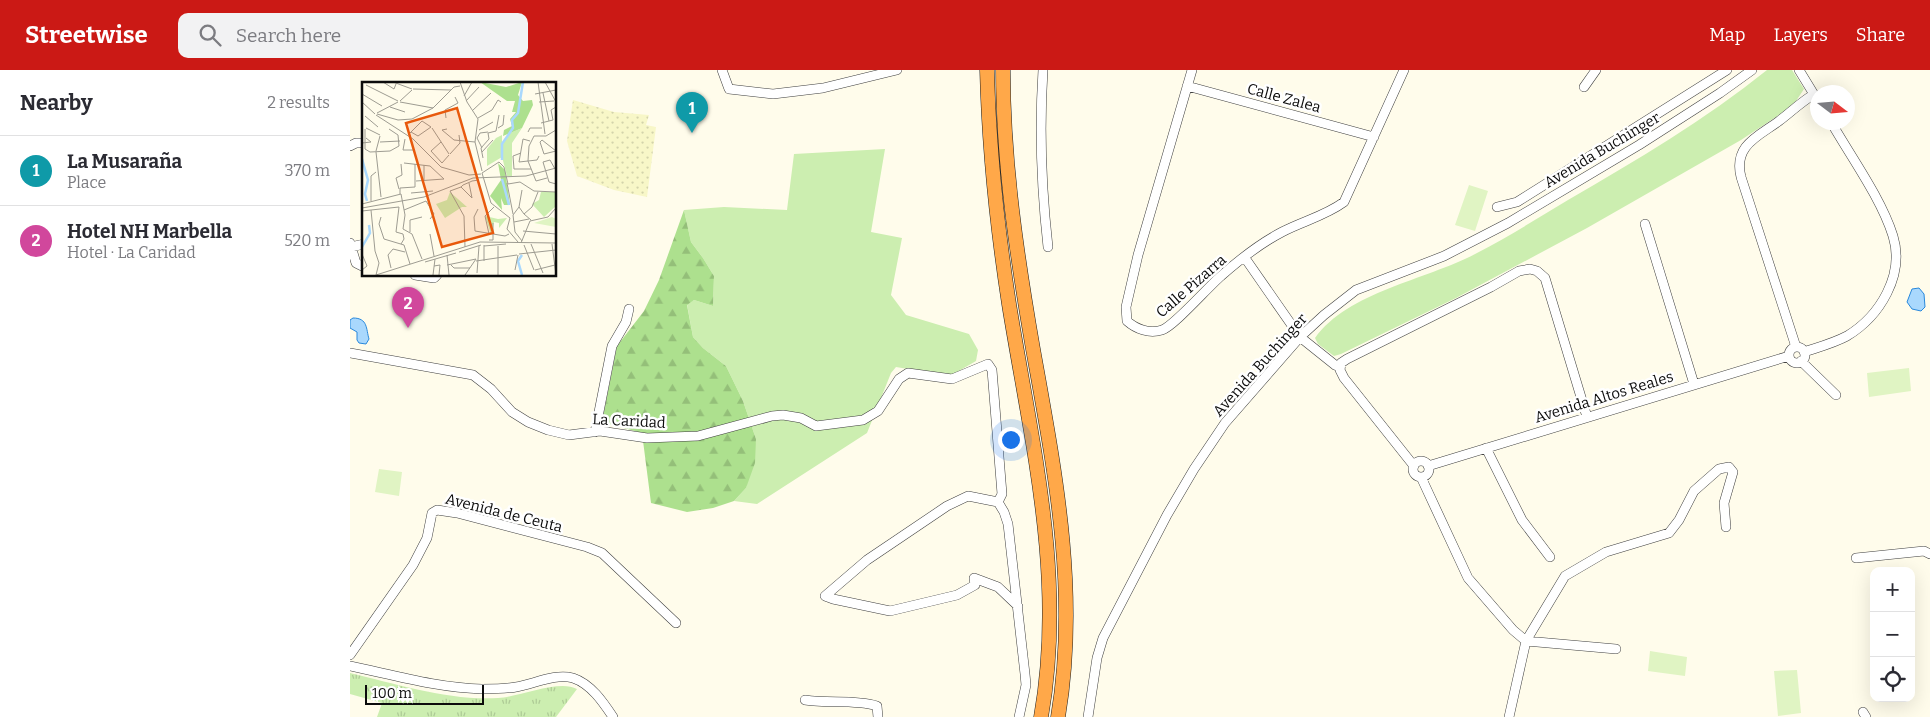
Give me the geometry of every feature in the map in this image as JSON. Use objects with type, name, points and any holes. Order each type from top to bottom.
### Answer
[{"type":"highway","points":[[986,70],[996,217],[1040,482],[1048,549],[1051,603],[1048,676],[1042,717]]},
{"type":"highway","points":[[1003,70],[1005,130],[1014,218],[1030,332],[1060,503],[1065,550],[1066,624],[1064,677],[1058,717]]},
{"type":"street","points":[[722,70],[729,89],[773,94],[823,88],[897,70]]},
{"type":"street","points":[[1043,70],[1039,121],[1040,157],[1048,247]]},
{"type":"street","name":"Calle Pizarra","points":[[1192,70],[1138,255],[1126,306],[1127,321],[1134,327],[1148,332],[1163,330],[1221,276],[1282,232],[1333,210],[1344,202],[1404,70]]},
{"type":"street","points":[[1584,87],[1596,70]]},
{"type":"street","points":[[1497,207],[1517,202],[1727,70]]},
{"type":"street","name":"Avenida Buchinger","points":[[1088,717],[1096,658],[1103,638],[1167,515],[1194,469],[1225,423],[1300,337],[1356,290],[1444,256],[1508,223],[1639,145],[1752,70]]},
{"type":"street","points":[[1798,70],[1810,89]]},
{"type":"street","name":"Calle Zalea","points":[[1187,86],[1374,137]]},
{"type":"street","points":[[1796,347],[1739,170],[1742,152],[1753,138],[1810,102]]},
{"type":"street","points":[[1804,352],[1842,339],[1862,325],[1884,300],[1897,261],[1893,237],[1882,209],[1836,130]]},
{"type":"street","points":[[350,146],[362,143]]},
{"type":"street","points":[[1645,224],[1694,384]]},
{"type":"street","points":[[350,245],[356,264],[362,266]]},
{"type":"street","points":[[1245,258],[1300,337],[1340,367]]},
{"type":"street","points":[[1587,417],[1545,278],[1537,271],[1523,269],[1347,359],[1341,363],[1340,367],[1341,374],[1414,466],[1414,472],[1421,477],[1468,578],[1513,630],[1526,641],[1616,649]]},
{"type":"street","points":[[421,276],[434,278],[436,276]]},
{"type":"street","points":[[595,432],[612,346],[626,322],[629,309]]},
{"type":"street","points":[[1801,348],[1804,352],[1804,357],[1801,361],[1794,362],[1789,356],[1791,349],[1801,348]]},
{"type":"street","name":"La Caridad","points":[[350,353],[473,375],[490,389],[512,412],[528,422],[548,430],[569,435],[595,432],[647,438],[698,436],[772,416],[783,415],[801,418],[816,426],[863,420],[878,410],[899,379],[908,372],[952,379],[988,364],[992,370],[1001,480],[1002,494],[998,502]]},
{"type":"street","name":"Avenida Altos Reales","points":[[1428,466],[1789,356]]},
{"type":"street","points":[[1801,361],[1836,395]]},
{"type":"street","points":[[1486,448],[1522,520],[1550,557]]},
{"type":"street","points":[[1414,466],[1421,461],[1428,466],[1427,474],[1421,477]]},
{"type":"street","points":[[1509,717],[1526,641],[1565,576],[1606,552],[1669,533],[1679,520],[1694,491],[1718,469],[1729,467],[1733,472],[1724,503],[1726,527]]},
{"type":"street","points":[[1018,606],[998,587],[974,578],[975,585],[957,594],[890,611],[825,596],[867,560],[947,506],[968,496],[998,502],[1008,524],[1018,606],[1026,685],[1019,717]]},
{"type":"street","name":"Avenida de Ceuta","points":[[350,654],[414,565],[427,538],[432,513],[437,510],[458,513],[602,553],[676,623]]},
{"type":"street","points":[[1856,558],[1924,551],[1930,554]]},
{"type":"street","points":[[839,584],[845,602]]},
{"type":"street","points":[[350,666],[451,686],[481,689],[517,687],[555,678],[573,678],[597,695],[614,717]]},
{"type":"street","points":[[805,700],[823,704],[864,702],[877,706],[878,717]]},
{"type":"green space","points":[[1767,70],[1792,70],[1804,89],[1796,101],[1782,113],[1741,140],[1587,228],[1456,298],[1341,354],[1334,356],[1318,344],[1315,338],[1330,322],[1348,309],[1390,288],[1477,253],[1500,240],[1670,139],[1719,106]]},
{"type":"green space","points":[[573,100],[614,112],[649,115],[646,125],[656,127],[647,197],[614,190],[577,176],[567,141]]},
{"type":"green space","points":[[885,149],[871,232],[902,238],[891,295],[906,315],[969,334],[978,350],[976,361],[950,376],[896,367],[891,373],[867,433],[757,504],[734,501],[746,488],[756,439],[743,401],[726,366],[703,348],[693,337],[687,304],[694,300],[713,306],[714,276],[691,242],[684,210],[724,207],[787,210],[794,154]]},
{"type":"green space","points":[[1469,185],[1488,191],[1475,231],[1455,225]]},
{"type":"green space","points":[[684,210],[691,242],[714,276],[713,306],[694,300],[687,305],[693,337],[703,348],[726,366],[743,401],[756,439],[755,463],[746,488],[734,501],[713,508],[687,512],[651,503],[642,433],[602,422],[617,346],[644,311],[659,280]]},
{"type":"green space","points":[[1909,368],[1911,391],[1869,397],[1867,373]]},
{"type":"green space","points":[[379,469],[402,472],[399,496],[375,492]]},
{"type":"green space","points":[[1650,651],[1687,657],[1685,676],[1648,671]]},
{"type":"green space","points":[[1797,670],[1801,713],[1778,716],[1774,671]]},
{"type":"green space","points":[[350,673],[423,691],[461,697],[507,697],[560,686],[569,686],[577,689],[556,717],[377,717],[382,703],[350,694]]},
{"type":"water","points":[[1919,288],[1924,294],[1925,307],[1921,311],[1912,309],[1907,302],[1912,289]]},
{"type":"water","points":[[358,318],[366,325],[369,339],[366,344],[359,343],[357,332],[350,328],[350,320]]},
{"type":"place","name":"La Musaraña","points":[[692,133]]},
{"type":"place","name":"Hotel NH Marbella","points":[[408,328]]}]
